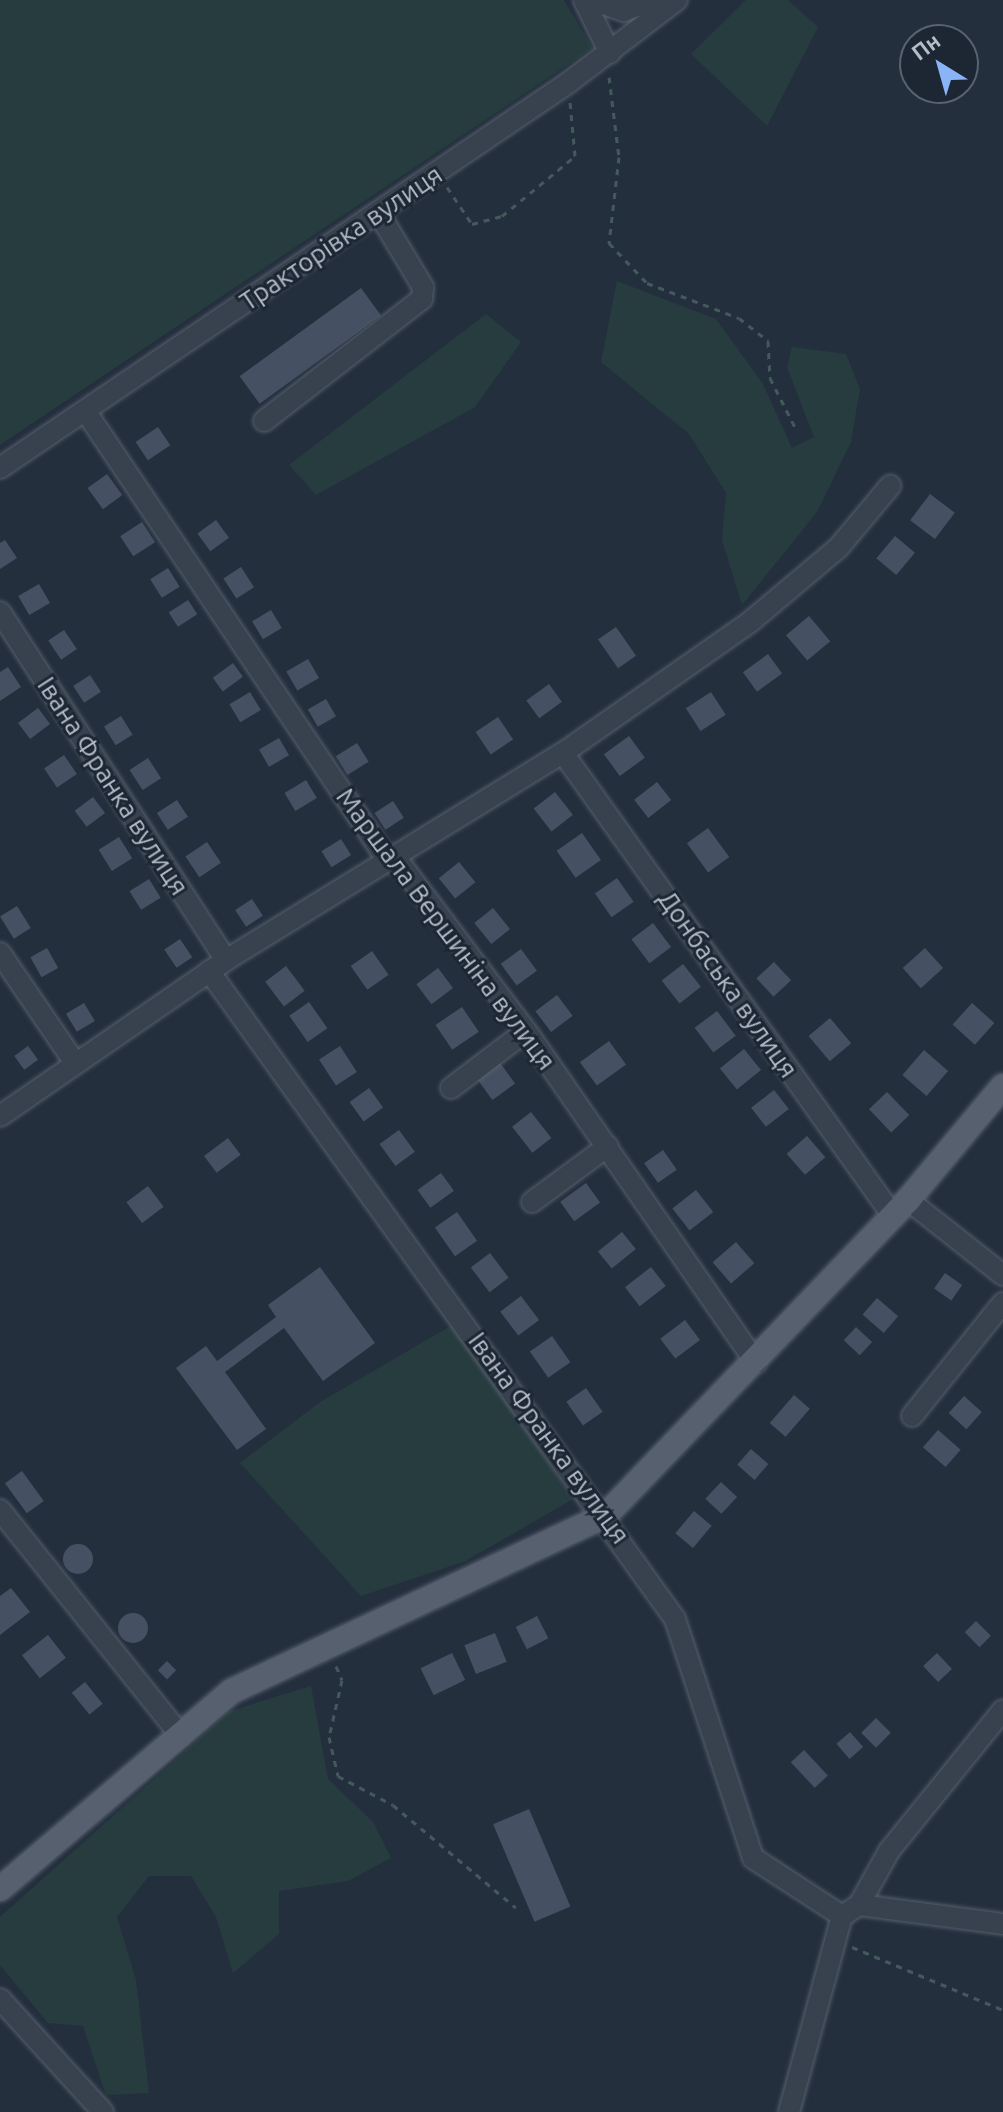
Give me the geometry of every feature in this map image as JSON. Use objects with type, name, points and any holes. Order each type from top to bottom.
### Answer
[{"type":"main road","points":[[0,1889],[232,1691],[606,1515],[756,1363],[900,1208],[1002,1089]]},
{"type":"street","points":[[584,0],[607,56]]},
{"type":"street","points":[[592,0],[624,11],[652,0]]},
{"type":"street","name":"Тракторівка вулиця","points":[[0,468],[568,83],[677,0]]},
{"type":"street","points":[[264,421],[422,299],[423,287],[378,212]]},
{"type":"street","name":"Маршала Вершиніна вулиця","points":[[86,412],[388,861],[402,866],[526,1031],[756,1363]]},
{"type":"street","points":[[0,1116],[217,966],[563,753],[750,622],[839,547],[890,486]]},
{"type":"street","name":"Івана Франка вулиця","points":[[0,612],[217,966],[606,1515],[675,1619],[753,1858],[850,1910]]},
{"type":"street","name":"Донбаська вулиця","points":[[563,753],[900,1208],[1003,1275]]},
{"type":"street","points":[[0,953],[75,1063]]},
{"type":"street","points":[[451,1088],[526,1031]]},
{"type":"street","points":[[532,1202],[608,1146]]},
{"type":"street","points":[[912,1416],[1003,1303]]},
{"type":"street","points":[[0,1510],[180,1735]]},
{"type":"street","points":[[789,2112],[835,1940],[850,1910],[898,1838],[1003,1710]]},
{"type":"street","points":[[850,1910],[1003,1924]]},
{"type":"street","points":[[0,1999],[103,2112]]},
{"type":"path","points":[[607,56],[619,157],[609,243],[647,283],[739,318],[768,341],[770,378],[797,431]]},
{"type":"path","points":[[449,164],[447,194],[462,218],[486,224],[502,216],[575,156],[568,83]]},
{"type":"path","points":[[327,1646],[342,1680],[329,1737],[338,1776],[393,1805],[516,1908]]},
{"type":"path","points":[[835,1940],[1003,2010]]},
{"type":"green space","points":[[0,0],[564,0],[593,48],[0,445]]},
{"type":"green space","points":[[746,0],[788,0],[818,27],[767,126],[691,54]]},
{"type":"green space","points":[[617,281],[716,319],[763,384],[792,448],[814,437],[787,367],[792,347],[846,354],[860,389],[851,442],[817,512],[742,605],[722,540],[726,493],[689,434],[601,362]]},
{"type":"green space","points":[[486,314],[521,342],[475,407],[316,495],[289,465]]},
{"type":"green space","points":[[454,1324],[573,1499],[466,1561],[361,1596],[240,1463],[320,1402]]},
{"type":"green space","points":[[311,1686],[328,1779],[373,1822],[391,1858],[348,1881],[279,1891],[279,1934],[233,1973],[216,1917],[191,1876],[149,1876],[117,1917],[136,1980],[149,2093],[106,2095],[83,2026],[48,2023],[0,1965],[0,1917],[230,1711]]},
{"type":"building","points":[[361,288],[381,316],[260,404],[240,376]]},
{"type":"building","points":[[158,427],[170,445],[148,460],[136,442]]},
{"type":"building","points":[[107,474],[122,495],[103,509],[88,488]]},
{"type":"building","points":[[930,494],[955,513],[935,539],[910,520]]},
{"type":"building","points":[[216,520],[229,538],[210,551],[197,534]]},
{"type":"building","points":[[142,522],[155,542],[133,556],[120,536]]},
{"type":"building","points":[[895,536],[915,553],[896,575],[876,558]]},
{"type":"building","points":[[5,540],[17,558],[0,569],[0,543]]},
{"type":"building","points":[[241,567],[254,587],[236,599],[223,578]]},
{"type":"building","points":[[168,568],[180,587],[162,598],[150,579]]},
{"type":"building","points":[[39,584],[50,603],[29,615],[18,596]]},
{"type":"building","points":[[188,600],[197,614],[178,627],[169,613]]},
{"type":"building","points":[[271,610],[282,628],[263,639],[252,621]]},
{"type":"building","points":[[809,616],[830,641],[807,661],[786,635]]},
{"type":"building","points":[[616,627],[636,656],[618,668],[598,640]]},
{"type":"building","points":[[64,630],[77,649],[61,660],[48,641]]},
{"type":"building","points":[[768,654],[782,673],[757,692],[743,672]]},
{"type":"building","points":[[308,659],[319,678],[297,691],[286,672]]},
{"type":"building","points":[[233,663],[243,677],[223,691],[213,678]]},
{"type":"building","points":[[8,667],[21,687],[0,701],[0,672]]},
{"type":"building","points":[[90,675],[101,692],[84,703],[73,686]]},
{"type":"building","points":[[549,684],[562,702],[539,718],[526,700]]},
{"type":"building","points":[[250,692],[261,710],[240,722],[229,704]]},
{"type":"building","points":[[711,692],[726,715],[701,731],[686,708]]},
{"type":"building","points":[[326,699],[336,716],[318,727],[308,710]]},
{"type":"building","points":[[38,708],[50,724],[30,739],[18,723]]},
{"type":"building","points":[[121,716],[133,735],[116,745],[104,727]]},
{"type":"building","points":[[498,717],[513,739],[491,754],[476,732]]},
{"type":"building","points":[[629,736],[645,758],[620,776],[604,754]]},
{"type":"building","points":[[279,738],[289,755],[269,767],[259,750]]},
{"type":"building","points":[[357,743],[369,762],[347,775],[336,756]]},
{"type":"building","points":[[64,755],[77,774],[57,787],[44,768]]},
{"type":"building","points":[[148,758],[161,778],[143,790],[130,770]]},
{"type":"building","points":[[306,780],[317,798],[295,811],[285,793]]},
{"type":"building","points":[[657,782],[671,800],[648,818],[634,800]]},
{"type":"building","points":[[555,792],[573,815],[552,831],[534,809]]},
{"type":"building","points":[[93,797],[105,813],[87,827],[75,811]]},
{"type":"building","points":[[177,800],[188,817],[168,830],[157,813]]},
{"type":"building","points":[[393,801],[404,818],[385,830],[375,813]]},
{"type":"building","points":[[708,828],[729,857],[708,872],[687,843]]},
{"type":"building","points":[[582,833],[601,860],[576,878],[557,851]]},
{"type":"building","points":[[119,837],[132,858],[112,871],[99,850]]},
{"type":"building","points":[[341,839],[351,855],[332,867],[321,851]]},
{"type":"building","points":[[207,842],[221,863],[199,877],[185,857]]},
{"type":"building","points":[[459,862],[475,882],[455,899],[439,878]]},
{"type":"building","points":[[617,878],[634,902],[612,917],[595,893]]},
{"type":"building","points":[[149,879],[161,898],[141,910],[129,891]]},
{"type":"building","points":[[252,899],[263,916],[246,927],[235,910]]},
{"type":"building","points":[[17,906],[31,928],[14,939],[0,917]]},
{"type":"building","points":[[493,908],[510,929],[491,944],[474,923]]},
{"type":"building","points":[[653,923],[671,947],[649,963],[631,939]]},
{"type":"building","points":[[180,939],[192,957],[177,968],[164,950]]},
{"type":"building","points":[[47,948],[58,968],[42,977],[30,957]]},
{"type":"building","points":[[925,948],[943,968],[921,988],[903,968]]},
{"type":"building","points":[[521,949],[537,971],[517,986],[501,964]]},
{"type":"building","points":[[372,951],[389,975],[367,990],[351,966]]},
{"type":"building","points":[[774,962],[791,980],[773,997],[756,978]]},
{"type":"building","points":[[683,964],[701,987],[680,1003],[662,981]]},
{"type":"building","points":[[286,966],[305,991],[284,1006],[265,982]]},
{"type":"building","points":[[438,968],[453,988],[431,1004],[416,984]]},
{"type":"building","points":[[557,995],[573,1016],[551,1032],[535,1011]]},
{"type":"building","points":[[309,1002],[327,1028],[308,1042],[289,1016]]},
{"type":"building","points":[[84,1003],[95,1021],[77,1032],[66,1014]]},
{"type":"building","points":[[972,1003],[994,1023],[975,1045],[953,1025]]},
{"type":"building","points":[[462,1007],[479,1032],[452,1050],[435,1025]]},
{"type":"building","points":[[717,1011],[736,1036],[713,1053],[695,1028]]},
{"type":"building","points":[[830,1018],[851,1043],[830,1061],[809,1036]]},
{"type":"building","points":[[609,1041],[626,1064],[597,1086],[580,1062]]},
{"type":"building","points":[[28,1046],[38,1060],[24,1070],[14,1056]]},
{"type":"building","points":[[340,1046],[357,1072],[336,1086],[319,1060]]},
{"type":"building","points":[[744,1049],[761,1070],[737,1089],[720,1069]]},
{"type":"building","points":[[924,1050],[948,1071],[927,1096],[902,1075]]},
{"type":"building","points":[[498,1060],[515,1083],[492,1100],[475,1076]]},
{"type":"building","points":[[369,1088],[383,1107],[364,1122],[350,1102]]},
{"type":"building","points":[[774,1090],[789,1109],[766,1127],[751,1108]]},
{"type":"building","points":[[887,1092],[909,1115],[891,1132],[869,1109]]},
{"type":"building","points":[[531,1112],[551,1138],[532,1153],[512,1127]]},
{"type":"building","points":[[399,1130],[415,1152],[395,1166],[380,1144]]},
{"type":"building","points":[[807,1136],[825,1157],[805,1175],[787,1154]]},
{"type":"building","points":[[228,1138],[241,1155],[217,1173],[204,1156]]},
{"type":"building","points":[[663,1150],[677,1170],[658,1183],[644,1163]]},
{"type":"building","points":[[441,1173],[454,1191],[430,1208],[418,1190]]},
{"type":"building","points":[[586,1183],[600,1202],[574,1221],[560,1202]]},
{"type":"building","points":[[148,1186],[164,1207],[142,1223],[126,1202]]},
{"type":"building","points":[[696,1190],[713,1212],[690,1231],[672,1208]]},
{"type":"building","points":[[457,1212],[477,1241],[455,1256],[435,1227]]},
{"type":"building","points":[[622,1232],[636,1249],[612,1269],[598,1252]]},
{"type":"building","points":[[736,1242],[754,1263],[731,1283],[713,1262]]},
{"type":"building","points":[[490,1253],[509,1278],[489,1292],[471,1267]]},
{"type":"building","points":[[320,1267],[375,1343],[323,1381],[284,1328],[225,1372],[266,1429],[237,1450],[176,1368],[206,1346],[217,1361],[276,1317],[268,1305]]},
{"type":"building","points":[[651,1267],[666,1286],[640,1306],[625,1287]]},
{"type":"building","points":[[945,1273],[962,1285],[951,1301],[934,1289]]},
{"type":"building","points":[[521,1296],[539,1320],[518,1336],[500,1312]]},
{"type":"building","points":[[877,1298],[898,1316],[884,1333],[863,1315]]},
{"type":"building","points":[[685,1320],[700,1340],[675,1359],[660,1339]]},
{"type":"building","points":[[856,1327],[872,1342],[860,1355],[844,1340]]},
{"type":"building","points":[[552,1336],[570,1362],[548,1378],[530,1351]]},
{"type":"building","points":[[586,1388],[603,1412],[583,1426],[566,1402]]},
{"type":"building","points":[[794,1395],[810,1409],[786,1437],[770,1423]]},
{"type":"building","points":[[964,1396],[982,1412],[966,1429],[949,1413]]},
{"type":"building","points":[[938,1430],[961,1450],[946,1467],[923,1447]]},
{"type":"building","points":[[751,1449],[768,1464],[755,1480],[737,1465]]},
{"type":"building","points":[[22,1471],[44,1501],[27,1513],[5,1483]]},
{"type":"building","points":[[721,1482],[737,1497],[721,1514],[705,1499]]},
{"type":"building","points":[[694,1511],[712,1526],[693,1548],[675,1533]]},
{"type":"building","points":[[78,1544],[84,1545],[92,1553],[92,1565],[84,1573],[78,1574],[72,1573],[64,1565],[63,1559],[64,1553],[72,1545]]},
{"type":"building","points":[[11,1588],[30,1612],[0,1635],[0,1596]]},
{"type":"building","points":[[133,1613],[139,1614],[147,1622],[147,1634],[139,1642],[133,1643],[127,1642],[119,1634],[118,1628],[119,1622],[127,1614]]},
{"type":"building","points":[[537,1616],[548,1638],[527,1649],[516,1627]]},
{"type":"building","points":[[976,1621],[991,1636],[980,1647],[965,1632]]},
{"type":"building","points":[[495,1633],[507,1662],[476,1674],[464,1645]]},
{"type":"building","points":[[48,1635],[66,1658],[40,1678],[22,1655]]},
{"type":"building","points":[[452,1653],[465,1680],[434,1695],[421,1668]]},
{"type":"building","points":[[937,1653],[952,1669],[938,1682],[923,1666]]},
{"type":"building","points":[[167,1661],[176,1670],[167,1679],[158,1670]]},
{"type":"building","points":[[85,1682],[103,1704],[89,1714],[72,1693]]},
{"type":"building","points":[[876,1718],[891,1733],[876,1748],[861,1733]]},
{"type":"building","points":[[850,1732],[863,1747],[850,1759],[836,1744]]},
{"type":"building","points":[[804,1750],[828,1776],[815,1788],[791,1762]]},
{"type":"building","points":[[529,1809],[570,1907],[535,1922],[493,1824]]}]
